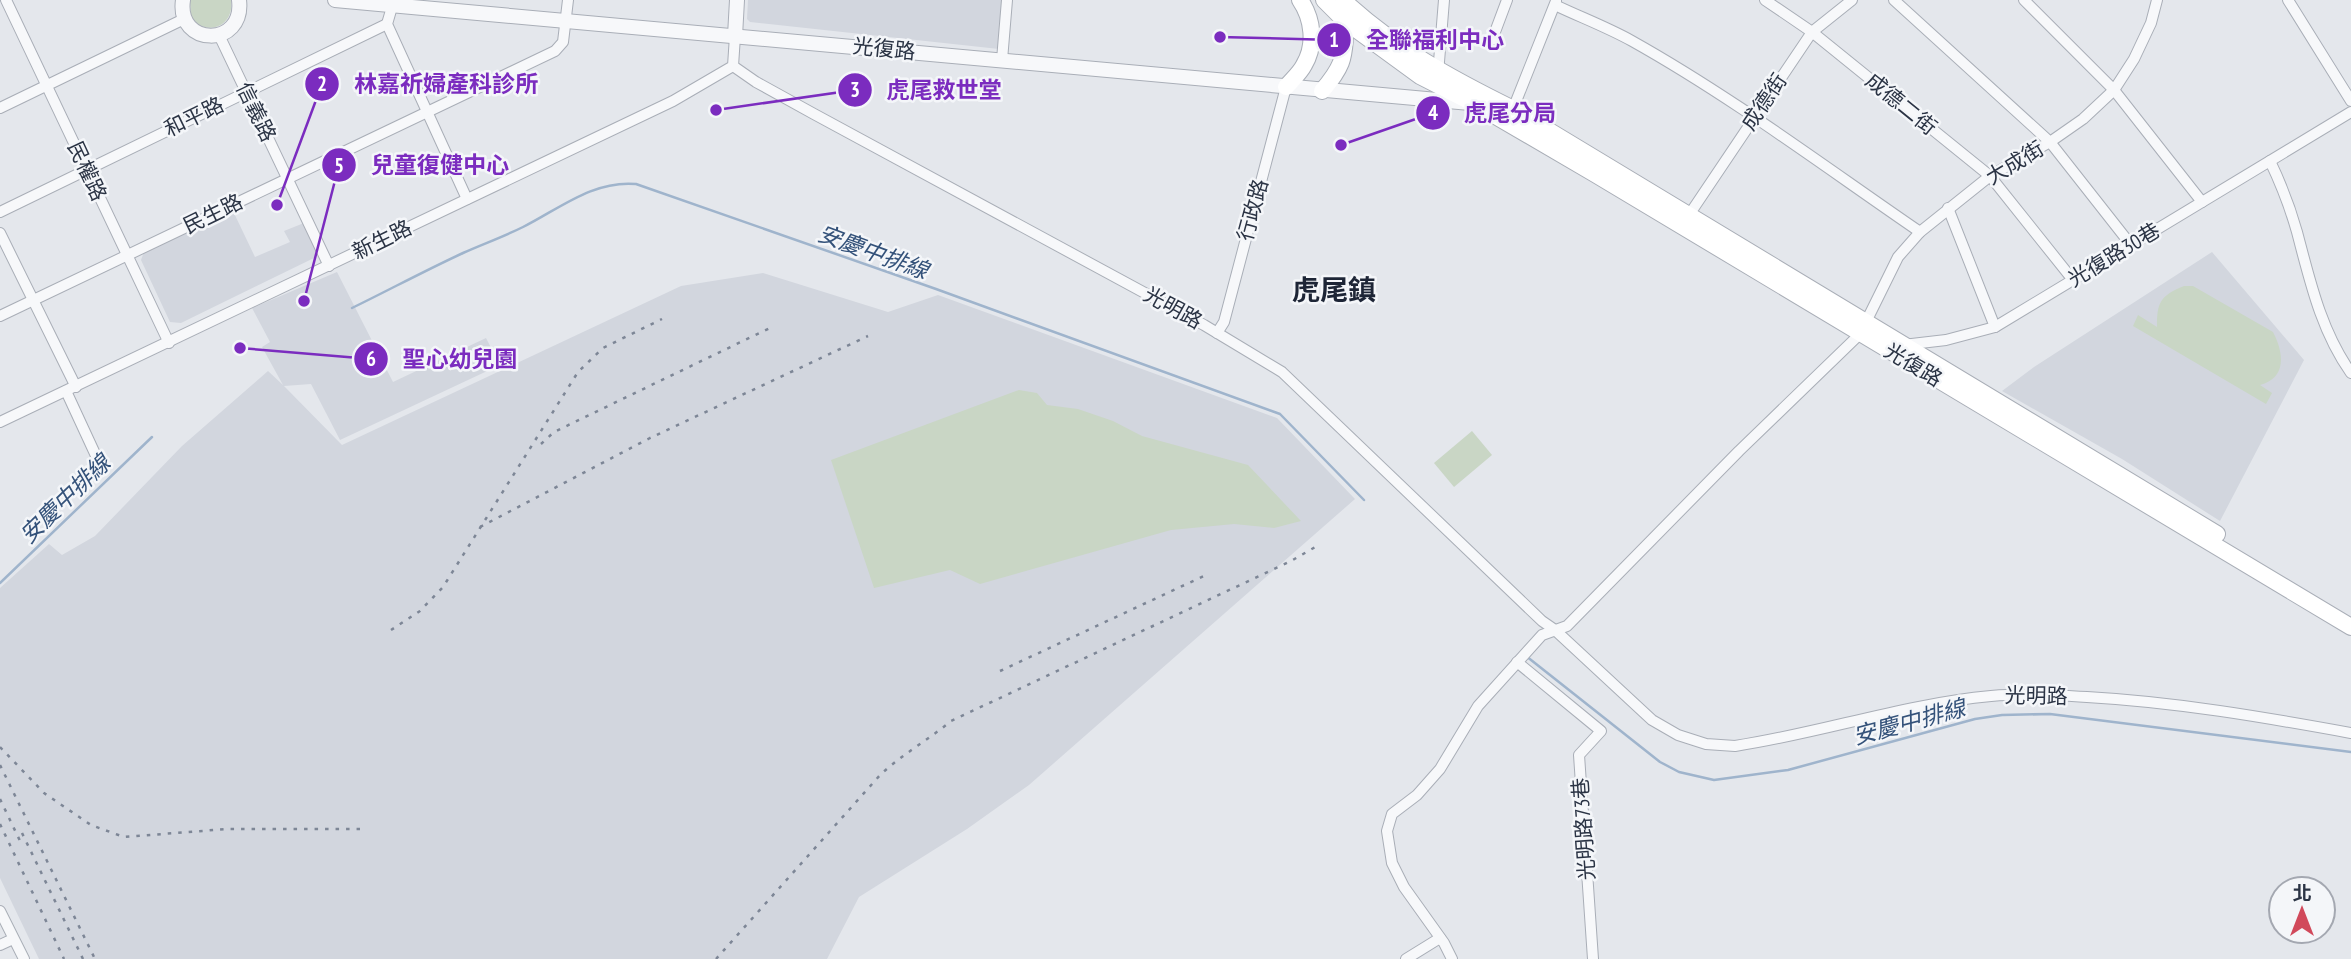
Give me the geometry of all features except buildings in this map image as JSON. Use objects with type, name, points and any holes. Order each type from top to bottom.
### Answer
[{"type":"main road","points":[[1286,87],[1305,65],[1311,47],[1312,28],[1300,0]]},
{"type":"main road","points":[[1324,0],[1346,22],[1415,73],[1475,104]]},
{"type":"main road","points":[[1322,91],[1343,61],[1346,3]]},
{"type":"main road","points":[[1346,3],[1387,37],[1437,86],[1513,109]]},
{"type":"main road","name":"光復路","points":[[1475,104],[1862,328],[2351,627]]},
{"type":"main road","name":"光復路","points":[[1513,109],[1689,215],[1862,328],[1905,345],[2351,615]]},
{"type":"street","name":"民權路","points":[[6,0],[169,342]]},
{"type":"street","points":[[183,0],[184,19],[194,31],[202,35],[219,35],[229,29],[236,22],[239,0]]},
{"type":"street","name":"光復路","points":[[335,0],[393,3],[1322,91],[1437,86]]},
{"type":"street","name":"民生路","points":[[0,316],[555,51],[563,42],[568,0]]},
{"type":"street","points":[[733,66],[737,0]]},
{"type":"street","points":[[1002,60],[1007,0]]},
{"type":"street","points":[[1437,86],[1444,0]]},
{"type":"street","points":[[1492,40],[1507,0]]},
{"type":"street","name":"成德二街","points":[[1765,0],[1812,33],[1990,176],[2073,280]]},
{"type":"street","name":"成德街","points":[[1689,215],[1812,33],[1852,0]]},
{"type":"street","points":[[1894,0],[2050,142],[2131,245]]},
{"type":"street","points":[[2024,0],[2114,90],[2202,202]]},
{"type":"street","name":"大成街","points":[[1862,328],[1898,257],[1920,232],[1990,176],[2050,142],[2083,119],[2114,90],[2134,59],[2151,23],[2157,0]]},
{"type":"street","points":[[2288,0],[2351,101]]},
{"type":"street","points":[[1513,109],[1555,2],[1628,39],[1753,117],[1920,232]]},
{"type":"street","points":[[393,3],[387,24],[467,199]]},
{"type":"street","points":[[0,108],[184,19]]},
{"type":"street","name":"和平路","points":[[0,212],[387,24]]},
{"type":"street","name":"信義路","points":[[219,35],[329,266]]},
{"type":"street","name":"新生路","points":[[0,422],[673,101],[733,66]]},
{"type":"street","name":"光明路","points":[[733,66],[756,82],[1217,333],[1282,372],[1542,621],[1652,720],[1678,735],[1706,744],[1735,746],[1932,703],[1994,695],[2127,699],[2222,710],[2351,733]]},
{"type":"street","name":"行政路","points":[[1217,333],[1224,321],[1286,87]]},
{"type":"street","name":"光復路","points":[[1475,104],[1513,109]]},
{"type":"street","name":"光復路30巷","points":[[1905,345],[1946,340],[1995,327],[2351,112]]},
{"type":"street","points":[[2270,161],[2285,194],[2318,309],[2339,357],[2351,373]]},
{"type":"street","points":[[1948,208],[1995,327]]},
{"type":"street","points":[[0,233],[71,389],[97,458]]},
{"type":"street","points":[[1452,959],[1404,887],[1392,863],[1387,831],[1392,814],[1417,795],[1440,769],[1478,706],[1542,635],[1567,626],[1862,328]]},
{"type":"street","name":"光明路73巷","points":[[1517,663],[1601,732],[1579,755],[1593,959]]},
{"type":"street","points":[[0,911],[7,935],[24,959]]},
{"type":"street","points":[[0,946],[7,935]]},
{"type":"street","points":[[1406,959],[1440,938]]},
{"type":"shaded area","points":[[748,0],[1003,0],[999,49],[750,22],[747,19]]},
{"type":"shaded area","points":[[233,211],[255,257],[290,242],[284,231],[304,223],[316,250],[314,258],[181,323],[170,322],[141,260],[144,252]]},
{"type":"shaded area","points":[[2212,252],[2304,360],[2220,521],[2122,459],[2002,391],[2034,367]]},
{"type":"shaded area","points":[[337,272],[393,382],[486,338],[500,365],[340,440],[311,384],[284,386],[342,445],[681,286],[763,273],[888,312],[938,295],[1277,418],[1355,499],[1029,785],[967,829],[859,897],[827,959],[39,959],[0,878],[0,588],[49,544],[62,555],[95,536],[182,446],[268,371],[283,385],[262,347],[270,342],[252,308]]},
{"type":"green space","points":[[190,0],[231,0],[229,17],[218,26],[204,27],[191,17]]},
{"type":"green space","points":[[2184,286],[2193,286],[2273,332],[2281,364],[2275,377],[2260,385],[2272,393],[2266,404],[2133,326],[2138,315],[2157,327],[2162,301],[2170,293]]},
{"type":"green space","points":[[1019,390],[1037,393],[1047,405],[1078,409],[1113,421],[1142,436],[1248,465],[1301,521],[1274,528],[1234,524],[1171,530],[980,584],[950,570],[874,588],[831,460]]},
{"type":"green space","points":[[1472,431],[1492,455],[1454,487],[1434,463]]},
{"type":"waterway","name":"安慶中排線","points":[[352,308],[523,227],[577,197],[605,187],[636,184],[1280,414],[1364,500]]},
{"type":"waterway","name":"安慶中排線","points":[[0,583],[152,437]]},
{"type":"waterway","name":"安慶中排線","points":[[1526,656],[1660,762],[1679,772],[1714,780],[1788,770],[1975,719],[2002,715],[2050,714],[2351,752]]},
{"type":"railway","points":[[391,630],[420,611],[443,587],[578,372],[603,348],[662,319]]},
{"type":"railway","points":[[541,444],[554,432],[774,326]]},
{"type":"railway","points":[[480,527],[650,438],[868,336]]},
{"type":"railway","points":[[716,959],[881,774],[951,721],[1291,561],[1317,546]]},
{"type":"railway","points":[[1000,671],[1206,575]]},
{"type":"railway","points":[[0,747],[44,793],[91,825],[124,837],[227,829],[360,829]]},
{"type":"railway","points":[[0,765],[95,959]]},
{"type":"railway","points":[[0,799],[21,843]]},
{"type":"railway","points":[[0,824],[64,959]]},
{"type":"railway","points":[[22,833],[83,959]]},
{"type":"place","name":"全聯福利中心","points":[[1220,37]]},
{"type":"place","name":"虎尾救世堂","points":[[716,110]]},
{"type":"place","name":"虎尾分局","points":[[1341,145]]},
{"type":"place","name":"林嘉祈婦產科診所","points":[[277,205]]},
{"type":"place","name":"兒童復健中心","points":[[304,301]]},
{"type":"place","name":"聖心幼兒園","points":[[240,348]]},
{"type":"district","name":"虎尾鎮","points":[[1334,290]]}]
